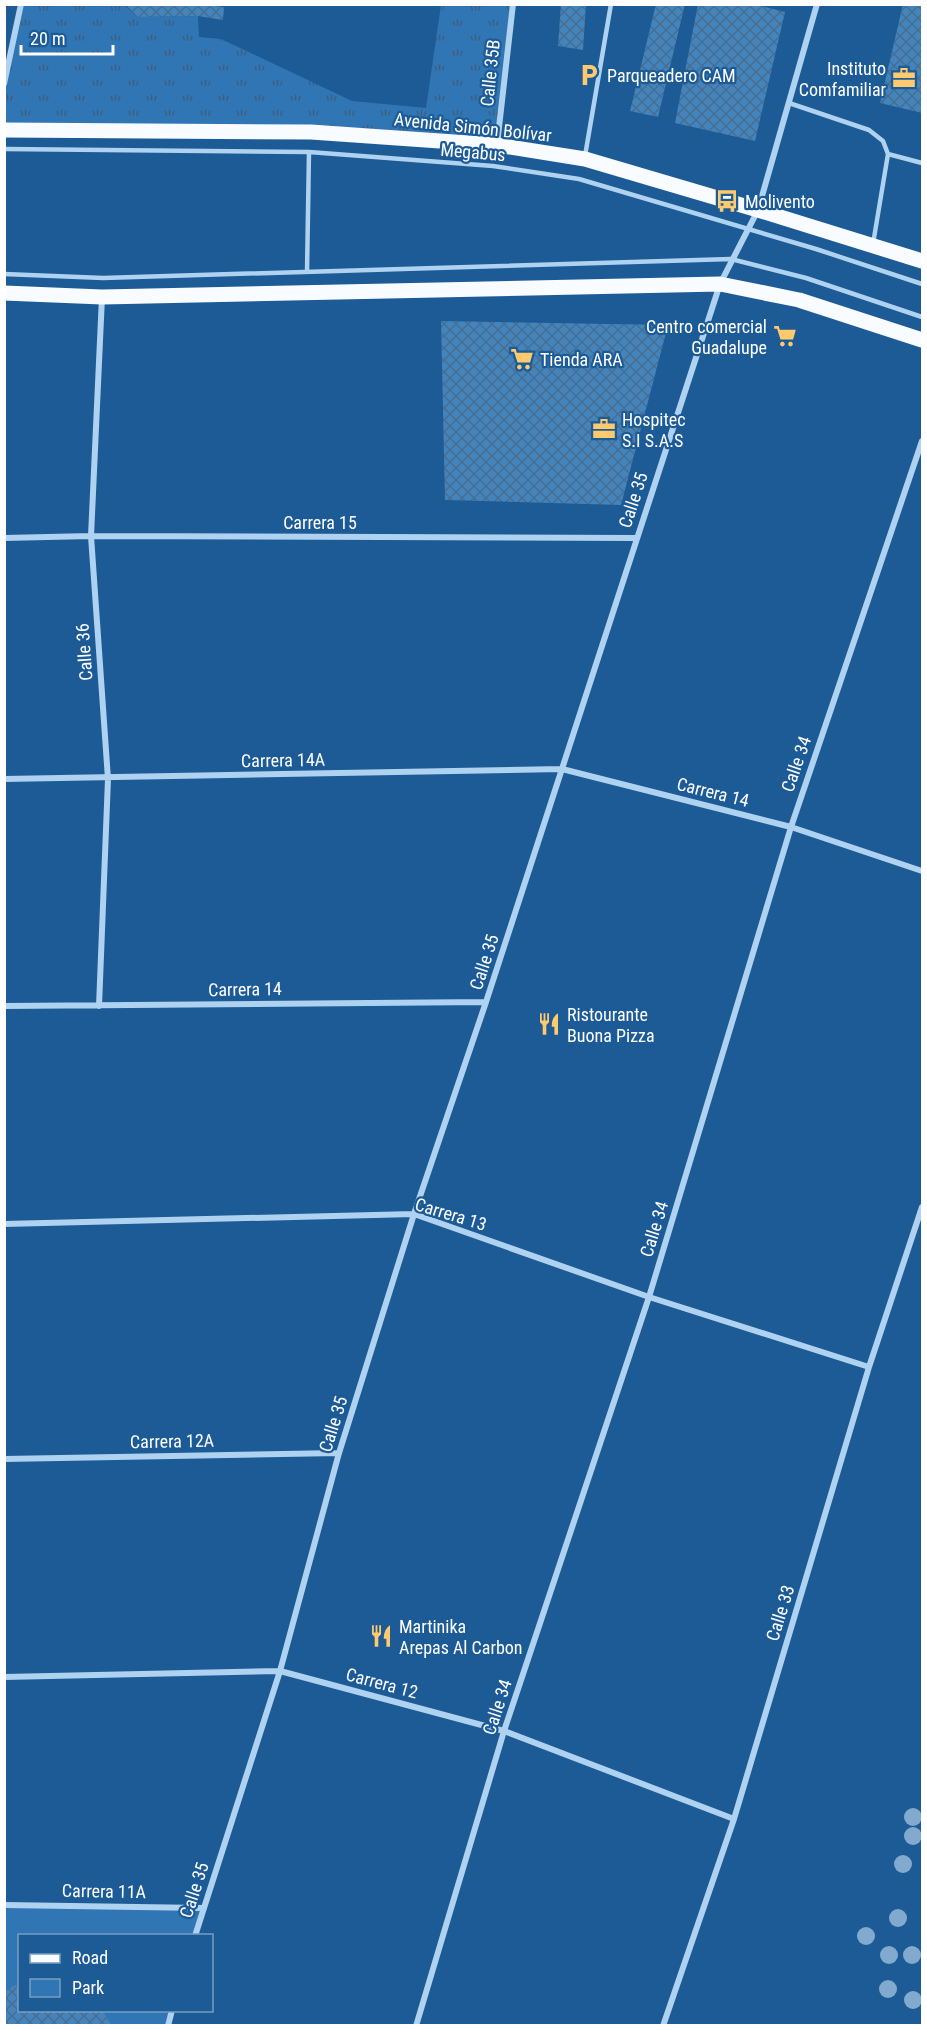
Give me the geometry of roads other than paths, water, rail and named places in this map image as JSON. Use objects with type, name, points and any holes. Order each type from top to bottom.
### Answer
[{"type":"main road","name":"Avenida Simón Bolívar","points":[[4,130],[310,132],[497,145],[585,159],[922,261]]},
{"type":"main road","points":[[4,293],[102,297],[720,284],[799,300],[922,340]]},
{"type":"street","points":[[4,84],[21,4]]},
{"type":"street","name":"Calle 35B","points":[[497,145],[513,4]]},
{"type":"street","name":"Calle 35","points":[[195,1934],[280,1671],[339,1453],[414,1214],[486,1002],[720,284],[758,210],[818,4]]},
{"type":"street","name":"Calle 36","points":[[99,1006],[108,779],[92,536],[102,297]]},
{"type":"street","name":"Calle 34","points":[[416,2025],[504,1731],[649,1298],[791,827],[922,441]]},
{"type":"street","name":"Carrera 15","points":[[4,538],[92,536],[636,538]]},
{"type":"street","name":"Carrera 14","points":[[562,769],[791,827],[922,872]]},
{"type":"street","name":"Carrera 14A","points":[[4,779],[108,779],[562,769]]},
{"type":"street","name":"Carrera 14","points":[[4,1006],[486,1002]]},
{"type":"street","name":"Calle 33","points":[[663,2025],[734,1819],[870,1367],[922,1207]]},
{"type":"street","name":"Carrera 13","points":[[4,1224],[414,1214],[649,1298],[870,1367]]},
{"type":"street","name":"Carrera 12A","points":[[4,1459],[339,1453]]},
{"type":"street","name":"Carrera 12","points":[[4,1677],[280,1671],[504,1731],[734,1819]]},
{"type":"street","name":"Carrera 11A","points":[[4,1905],[203,1908]]},
{"type":"lane","points":[[585,159],[611,4]]},
{"type":"lane","points":[[789,103],[869,130],[883,141],[888,154],[872,247]]},
{"type":"lane","name":"Megabus","points":[[4,149],[309,152],[493,166],[579,179],[816,249],[922,284]]},
{"type":"lane","points":[[307,272],[309,152]]},
{"type":"lane","points":[[888,154],[922,163]]},
{"type":"lane","points":[[4,274],[104,278],[731,259],[806,278],[922,317]]},
{"type":"place","name":"Parqueadero CAM","points":[[589,75]]},
{"type":"place","name":"Instituto Comfamiliar","points":[[904,78]]},
{"type":"place","name":"Molivento","points":[[727,201]]},
{"type":"place","name":"Centro comercial Guadalupe","points":[[785,336]]},
{"type":"place","name":"Tienda ARA","points":[[522,359]]},
{"type":"place","name":"Hospitec S.I S.A.S","points":[[604,429]]},
{"type":"place","name":"Ristourante Buona Pizza","points":[[549,1024]]},
{"type":"place","name":"Martinika Arepas Al Carbon","points":[[381,1636]]}]
